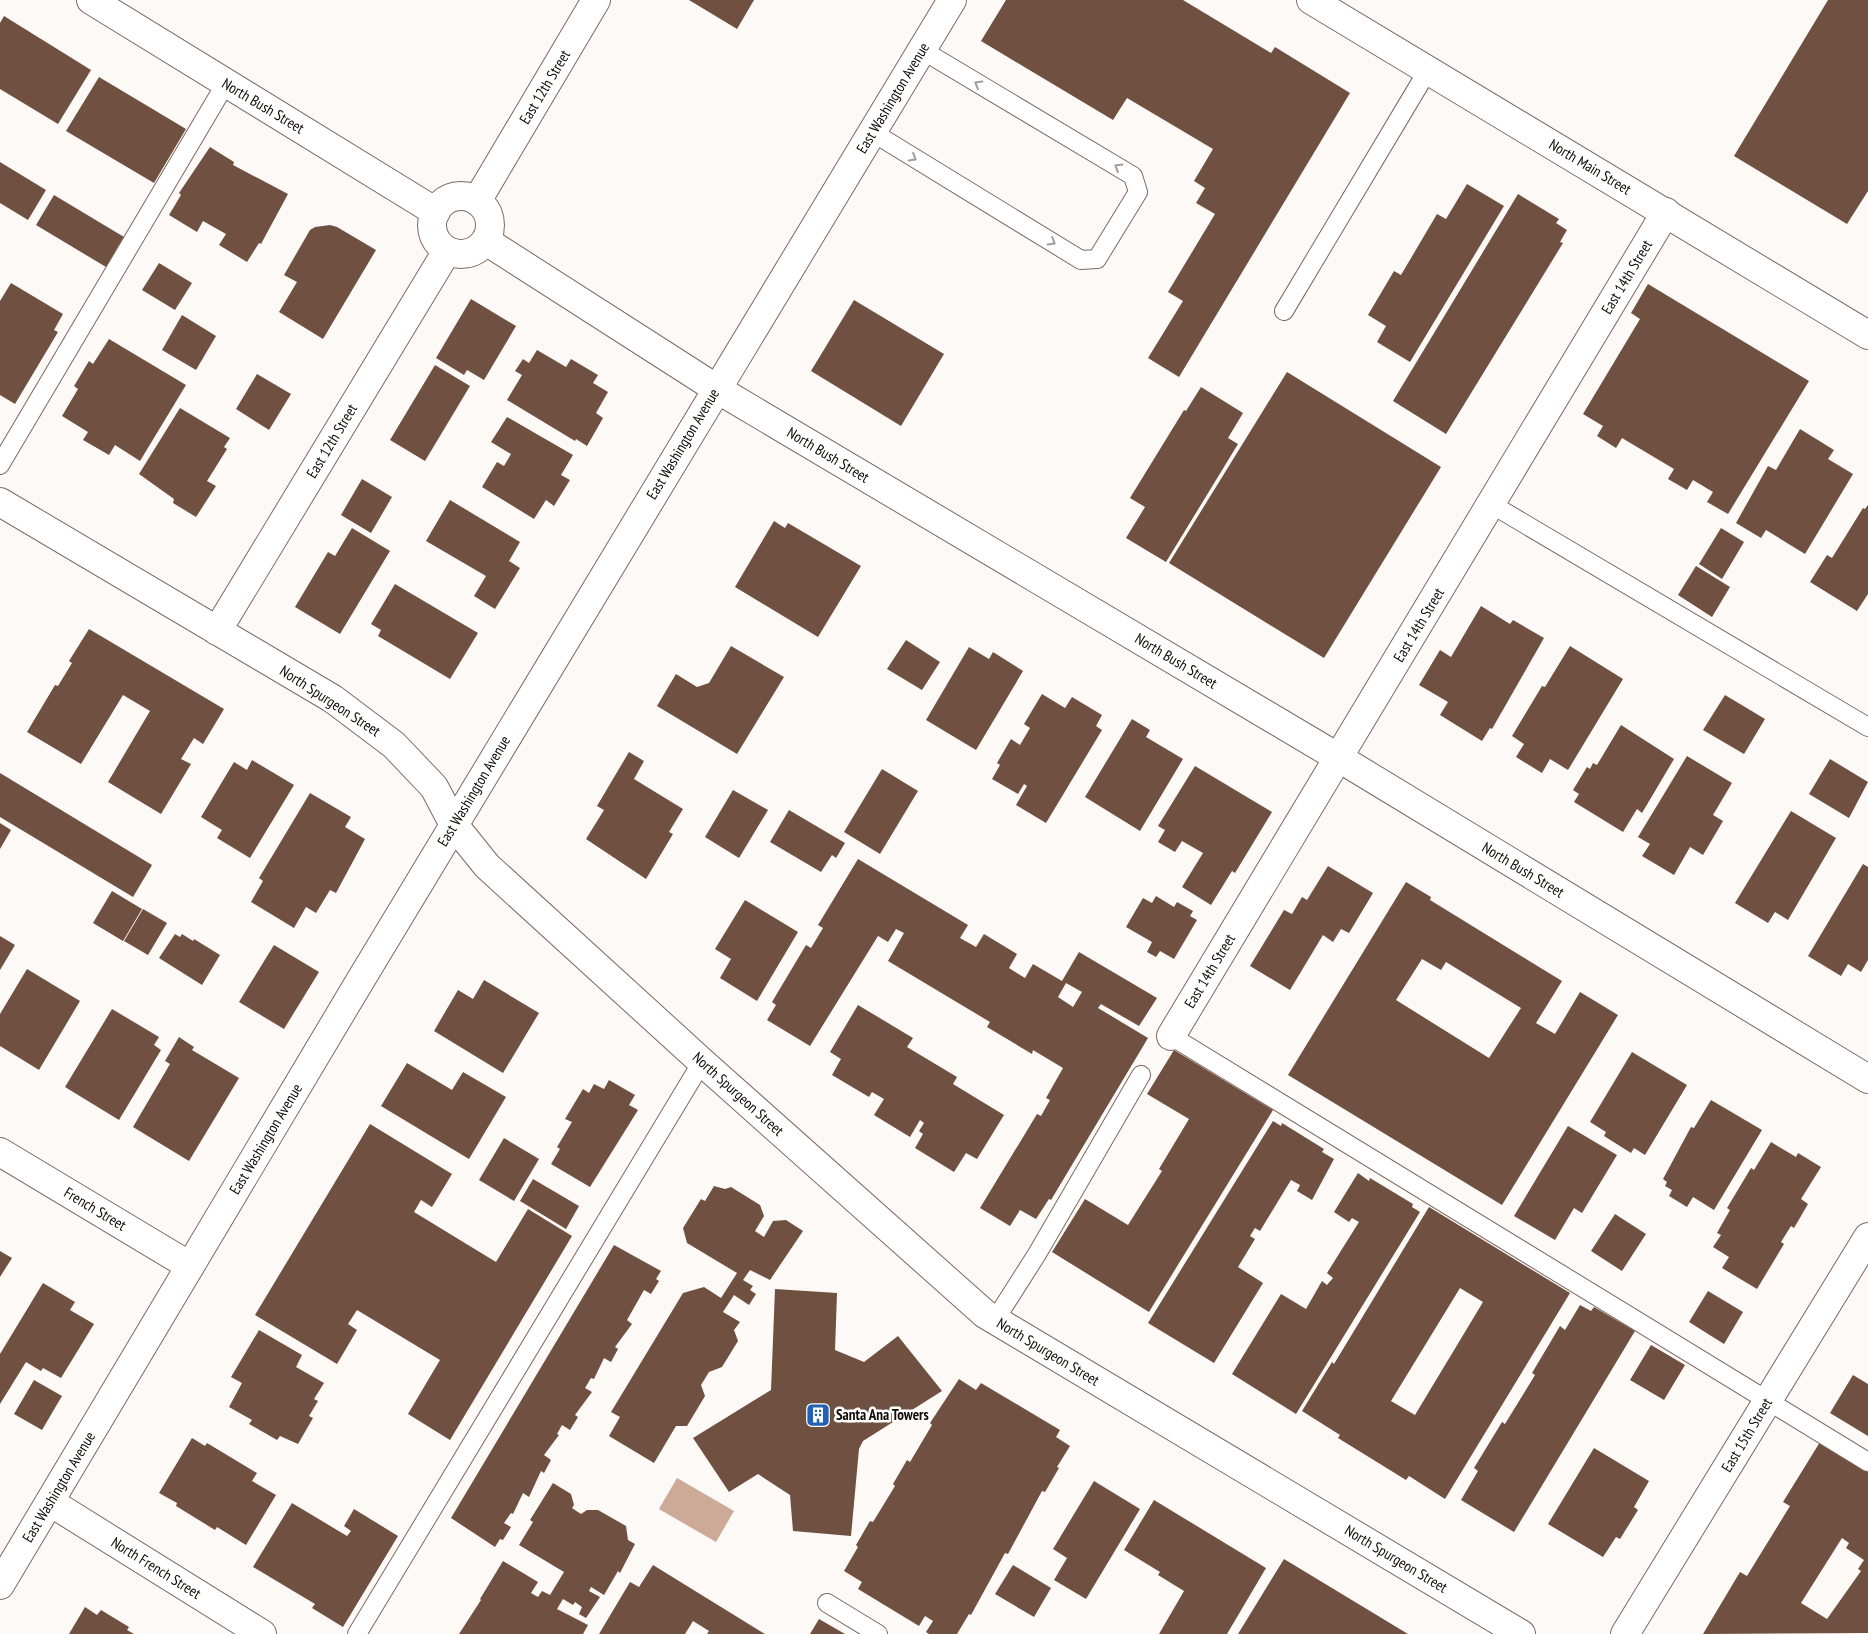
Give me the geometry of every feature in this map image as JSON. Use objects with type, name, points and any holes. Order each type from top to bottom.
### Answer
[{"type":"street","name":"North Bush Street","points":[[91,0],[436,212]]},
{"type":"street","name":"East 12th Street","points":[[477,201],[596,0]]},
{"type":"street","name":"East Washington Avenue","points":[[0,1585],[454,825],[952,0]]},
{"type":"street","name":"North Main Street","points":[[1311,0],[1868,335]]},
{"type":"street","points":[[454,196],[464,196],[477,201],[486,209],[490,218],[489,235],[486,241],[476,250],[466,254],[456,254],[447,251],[439,244],[434,235],[432,226],[436,212],[446,200],[454,196]]},
{"type":"street","name":"East 14th Street","points":[[1171,1036],[1666,212]]},
{"type":"street","name":"North Bush Street","points":[[486,241],[717,389],[1339,758],[1868,1079]]},
{"type":"street","name":"East 12th Street","points":[[216,631],[447,251]]},
{"type":"street","name":"North Spurgeon Street","points":[[0,502],[333,700],[394,745],[434,787],[454,825],[487,866],[702,1062],[985,1314],[1521,1634]]},
{"type":"street","name":"French Street","points":[[0,1152],[190,1266]]},
{"type":"street","name":"East 15th Street","points":[[1625,1634],[1868,1237]]},
{"type":"street","name":"North French Street","points":[[50,1502],[262,1634]]},
{"type":"lane","points":[[872,132],[1081,260],[1096,259],[1138,192],[1133,176],[922,50]]},
{"type":"lane","points":[[1284,311],[1428,70]]},
{"type":"lane","points":[[0,466],[226,83]]},
{"type":"lane","points":[[1491,504],[1868,727]]},
{"type":"lane","points":[[1171,1036],[1868,1462]]},
{"type":"lane","points":[[357,1634],[702,1062]]},
{"type":"lane","points":[[995,1320],[1037,1254],[1140,1075]]},
{"type":"lane","points":[[827,1603],[878,1634]]},
{"type":"shaded area","points":[[677,1478],[734,1511],[716,1542],[659,1509]]},
{"type":"building","points":[[689,0],[754,0],[737,29]]},
{"type":"building","points":[[1006,0],[1183,0],[1271,53],[1275,47],[1350,93],[1179,377],[1148,358],[1183,301],[1168,292],[1215,214],[1196,203],[1205,188],[1194,181],[1213,149],[1127,98],[1113,120],[981,41]]},
{"type":"building","points":[[1828,0],[1868,0],[1868,191],[1847,224],[1734,156]]},
{"type":"building","points":[[4,16],[91,70],[58,124],[0,89],[0,23]]},
{"type":"building","points":[[99,77],[186,129],[154,183],[66,131]]},
{"type":"building","points":[[210,147],[234,162],[233,165],[288,194],[261,244],[259,243],[247,262],[219,245],[226,234],[203,221],[197,232],[169,215],[181,195],[179,193]]},
{"type":"building","points":[[0,162],[46,190],[28,220],[0,203]]},
{"type":"building","points":[[1467,184],[1504,206],[1410,362],[1377,342],[1386,326],[1368,315],[1394,271],[1401,275],[1437,214],[1446,219]]},
{"type":"building","points":[[1518,194],[1559,219],[1556,223],[1567,230],[1560,242],[1563,243],[1446,434],[1393,401]]},
{"type":"building","points":[[54,195],[124,237],[106,267],[36,225]]},
{"type":"building","points":[[330,225],[337,227],[376,250],[323,339],[279,312],[297,282],[284,275],[310,230],[315,227]]},
{"type":"building","points":[[159,263],[192,283],[175,310],[142,290]]},
{"type":"building","points":[[11,283],[63,314],[54,330],[58,332],[15,404],[0,395],[0,301]]},
{"type":"building","points":[[1648,284],[1809,381],[1728,514],[1707,502],[1713,492],[1693,480],[1687,490],[1668,479],[1674,469],[1622,438],[1616,448],[1597,436],[1603,426],[1583,414],[1640,319],[1631,313]]},
{"type":"building","points":[[471,299],[516,326],[484,380],[467,370],[464,375],[436,358]]},
{"type":"building","points":[[854,300],[944,354],[901,426],[811,371]]},
{"type":"building","points":[[182,315],[216,336],[196,370],[162,350]]},
{"type":"building","points":[[109,339],[186,385],[140,461],[115,445],[109,455],[83,440],[88,432],[62,416],[78,389],[74,386],[89,361],[93,364]]},
{"type":"building","points":[[537,350],[566,367],[571,359],[598,375],[593,383],[608,392],[596,413],[603,418],[587,446],[576,439],[575,441],[507,400],[522,375],[515,371],[523,359],[529,363]]},
{"type":"building","points":[[435,365],[470,386],[425,461],[390,440]]},
{"type":"building","points":[[1287,372],[1441,467],[1324,658],[1169,563]]},
{"type":"building","points":[[257,374],[291,394],[269,430],[236,409]]},
{"type":"building","points":[[1201,387],[1243,413],[1228,438],[1238,444],[1166,562],[1126,538],[1145,507],[1130,498],[1184,410],[1186,411]]},
{"type":"building","points":[[180,408],[230,438],[224,447],[227,449],[207,481],[216,486],[196,517],[173,503],[174,499],[139,474]]},
{"type":"building","points":[[507,417],[573,455],[561,475],[570,480],[554,506],[546,500],[534,519],[482,487],[497,462],[504,466],[511,454],[491,442]]},
{"type":"building","points":[[1800,429],[1834,450],[1828,459],[1853,474],[1805,554],[1766,530],[1761,538],[1736,523],[1768,466],[1776,470]]},
{"type":"building","points":[[362,479],[392,497],[371,533],[341,515]]},
{"type":"building","points":[[450,500],[520,542],[509,561],[520,568],[495,609],[474,596],[486,576],[426,541]]},
{"type":"building","points":[[1868,505],[1868,594],[1857,611],[1810,582],[1827,555],[1832,558],[1863,508],[1865,509]]},
{"type":"building","points":[[774,521],[785,528],[788,523],[861,566],[818,637],[735,587]]},
{"type":"building","points":[[352,528],[390,551],[340,634],[295,607],[328,552],[335,556]]},
{"type":"building","points":[[1721,528],[1744,542],[1722,579],[1699,564]]},
{"type":"building","points":[[1696,566],[1730,587],[1712,617],[1678,595]]},
{"type":"building","points":[[395,584],[478,633],[450,679],[378,636],[381,630],[371,624]]},
{"type":"building","points":[[1481,606],[1510,624],[1513,620],[1544,638],[1492,729],[1490,728],[1482,741],[1440,715],[1448,702],[1419,685],[1440,650],[1451,657]]},
{"type":"building","points":[[89,629],[224,709],[203,744],[194,738],[181,759],[191,764],[161,814],[108,782],[150,711],[123,695],[81,764],[27,732],[55,685],[58,686],[72,663],[69,661]]},
{"type":"building","points":[[906,640],[940,662],[922,690],[887,669]]},
{"type":"building","points":[[731,646],[784,677],[737,754],[657,706],[676,674],[697,687],[709,683]]},
{"type":"building","points":[[1570,646],[1623,679],[1568,770],[1550,759],[1542,773],[1516,757],[1524,744],[1512,736],[1542,686],[1545,687]]},
{"type":"building","points":[[969,647],[989,659],[993,652],[1023,671],[976,750],[926,720]]},
{"type":"building","points":[[1042,694],[1065,708],[1072,697],[1102,715],[1096,726],[1102,730],[1046,823],[1016,805],[1027,786],[1024,784],[1018,794],[992,779],[1000,765],[997,763],[1011,739],[1020,745],[1030,728],[1024,724]]},
{"type":"building","points":[[1725,695],[1765,719],[1744,754],[1703,730]]},
{"type":"building","points":[[1132,719],[1150,730],[1146,737],[1183,759],[1140,831],[1085,797]]},
{"type":"building","points":[[1621,725],[1674,759],[1642,813],[1637,809],[1623,832],[1574,802],[1579,794],[1573,790],[1587,767],[1590,769],[1593,763],[1597,765]]},
{"type":"building","points":[[629,752],[644,761],[634,779],[683,809],[669,832],[673,834],[646,879],[586,839],[604,810],[597,806]]},
{"type":"building","points":[[1687,756],[1732,783],[1713,815],[1723,821],[1703,855],[1690,847],[1674,875],[1642,856],[1650,844],[1638,837]]},
{"type":"building","points":[[1830,759],[1868,782],[1849,818],[1809,794]]},
{"type":"building","points":[[252,760],[294,785],[250,858],[217,838],[222,830],[201,817],[234,762],[247,770]]},
{"type":"building","points":[[1195,766],[1272,812],[1235,873],[1232,871],[1211,905],[1182,887],[1203,853],[1182,841],[1175,852],[1158,842],[1165,830],[1158,826]]},
{"type":"building","points":[[882,769],[918,791],[880,854],[844,832]]},
{"type":"building","points":[[0,773],[152,865],[133,897],[0,817]]},
{"type":"building","points":[[733,790],[768,810],[739,858],[705,837]]},
{"type":"building","points":[[310,793],[351,817],[345,827],[365,839],[336,893],[330,890],[316,913],[306,907],[294,928],[251,902],[263,881],[259,878]]},
{"type":"building","points":[[789,810],[845,843],[836,858],[832,855],[821,872],[770,842]]},
{"type":"building","points":[[1791,811],[1836,838],[1788,920],[1775,912],[1768,923],[1735,903]]},
{"type":"building","points":[[0,823],[11,830],[0,849]]},
{"type":"building","points":[[858,859],[968,925],[960,938],[976,947],[984,934],[1017,954],[1009,968],[1025,978],[1033,964],[1062,981],[1079,952],[1157,998],[1139,1026],[1101,1004],[1098,1008],[1148,1038],[1051,1200],[1049,1199],[1036,1219],[1020,1210],[1010,1226],[980,1208],[1037,1114],[1041,1116],[1050,1100],[1046,1098],[1063,1068],[1033,1050],[1032,1054],[987,1027],[990,1022],[888,961],[904,933],[896,929],[888,942],[878,936],[810,1046],[767,1020],[776,1005],[772,1002],[806,945],[811,948],[823,928],[818,925]],"holes":[[[1066,983],[1082,992],[1073,1007],[1058,997]]]},
{"type":"building","points":[[1863,864],[1868,867],[1868,960],[1861,972],[1848,964],[1841,976],[1808,956]]},
{"type":"building","points":[[1328,866],[1373,893],[1349,933],[1341,929],[1333,942],[1323,935],[1290,990],[1250,966],[1284,910],[1292,914],[1302,897],[1307,900]]},
{"type":"building","points":[[1406,882],[1431,897],[1430,900],[1562,981],[1536,1023],[1555,1034],[1580,992],[1618,1015],[1502,1205],[1288,1075]],"holes":[[[1422,959],[1441,970],[1446,962],[1521,1008],[1489,1058],[1396,1000]]]},
{"type":"building","points":[[112,891],[142,909],[123,941],[93,923]]},
{"type":"building","points":[[1156,896],[1174,907],[1177,902],[1193,911],[1190,916],[1197,920],[1174,959],[1160,951],[1156,957],[1147,952],[1152,942],[1126,927],[1143,898],[1152,903]]},
{"type":"building","points":[[745,900],[798,932],[757,1001],[720,978],[731,959],[715,949]]},
{"type":"building","points":[[143,909],[167,923],[148,955],[124,941]]},
{"type":"building","points":[[175,934],[180,937],[182,934],[193,941],[194,939],[220,955],[202,985],[159,958]]},
{"type":"building","points":[[0,936],[15,945],[0,970]]},
{"type":"building","points":[[274,945],[319,972],[284,1029],[239,1002]]},
{"type":"building","points":[[27,969],[80,1001],[39,1070],[0,1046],[0,1014]]},
{"type":"building","points":[[484,980],[539,1013],[503,1073],[434,1031],[458,990],[473,999]]},
{"type":"building","points":[[858,1005],[913,1038],[907,1047],[957,1077],[953,1084],[1004,1115],[977,1159],[966,1153],[954,1172],[915,1148],[923,1134],[919,1131],[924,1123],[920,1120],[910,1137],[874,1115],[884,1099],[872,1092],[869,1097],[832,1075],[841,1059],[830,1052]]},
{"type":"building","points":[[112,1009],[159,1037],[154,1045],[161,1050],[119,1120],[65,1087]]},
{"type":"building","points":[[179,1037],[194,1047],[192,1050],[239,1078],[189,1161],[133,1127],[170,1064],[165,1061]]},
{"type":"building","points":[[1174,1050],[1273,1110],[1149,1312],[1052,1252],[1085,1199],[1128,1225],[1162,1171],[1159,1169],[1189,1119],[1147,1094]]},
{"type":"building","points":[[1632,1052],[1687,1085],[1645,1155],[1634,1148],[1631,1153],[1604,1136],[1606,1132],[1590,1122]]},
{"type":"building","points":[[407,1063],[452,1090],[463,1072],[506,1097],[469,1159],[381,1106]]},
{"type":"building","points":[[609,1080],[635,1095],[629,1105],[638,1110],[590,1187],[551,1164],[560,1149],[557,1147],[572,1122],[565,1119],[583,1089],[589,1093],[594,1084],[604,1089]]},
{"type":"building","points":[[1711,1100],[1762,1130],[1714,1210],[1693,1197],[1687,1207],[1669,1196],[1672,1190],[1665,1186],[1667,1182],[1663,1179],[1691,1127],[1694,1128]]},
{"type":"building","points":[[1273,1121],[1281,1126],[1282,1123],[1324,1149],[1322,1152],[1334,1159],[1312,1200],[1297,1191],[1300,1185],[1291,1180],[1260,1231],[1255,1228],[1250,1236],[1255,1239],[1238,1267],[1263,1283],[1214,1363],[1148,1323]]},
{"type":"building","points":[[370,1124],[452,1174],[432,1207],[421,1200],[414,1212],[496,1262],[528,1209],[572,1236],[450,1440],[408,1414],[440,1360],[357,1310],[348,1324],[357,1330],[337,1364],[255,1315]]},
{"type":"building","points":[[1568,1126],[1617,1155],[1582,1213],[1574,1208],[1555,1240],[1514,1216]]},
{"type":"building","points":[[504,1138],[539,1159],[514,1201],[479,1180]]},
{"type":"building","points":[[1771,1142],[1796,1157],[1798,1153],[1821,1167],[1801,1199],[1808,1204],[1794,1228],[1791,1226],[1781,1242],[1784,1244],[1757,1289],[1722,1268],[1729,1257],[1713,1247],[1721,1235],[1717,1233],[1730,1210],[1727,1208],[1751,1168],[1754,1170]]},
{"type":"building","points":[[1358,1173],[1369,1181],[1370,1178],[1413,1204],[1412,1207],[1420,1212],[1296,1414],[1232,1374],[1281,1294],[1306,1309],[1322,1281],[1327,1285],[1333,1278],[1327,1273],[1359,1222],[1352,1218],[1349,1222],[1334,1212]]},
{"type":"building","points":[[533,1179],[579,1206],[566,1229],[520,1201]]},
{"type":"building","points":[[714,1186],[725,1189],[731,1187],[760,1205],[764,1216],[755,1231],[764,1237],[773,1221],[786,1220],[803,1231],[770,1280],[750,1270],[743,1280],[753,1286],[750,1290],[756,1294],[749,1305],[734,1295],[723,1312],[740,1322],[734,1330],[738,1341],[722,1367],[709,1372],[701,1385],[705,1396],[687,1426],[676,1426],[654,1463],[609,1436],[620,1417],[611,1412],[683,1293],[704,1287],[721,1298],[737,1273],[687,1243],[683,1228],[701,1199],[705,1201]]},
{"type":"building","points":[[1429,1207],[1570,1293],[1445,1499],[1409,1476],[1406,1480],[1338,1438],[1340,1435],[1302,1411],[1332,1362],[1334,1364]],"holes":[[[1460,1288],[1483,1302],[1415,1415],[1391,1401]]]},
{"type":"building","points":[[1615,1214],[1646,1234],[1622,1271],[1591,1251]]},
{"type":"building","points":[[614,1245],[661,1271],[656,1279],[659,1281],[651,1294],[644,1290],[627,1320],[632,1324],[615,1347],[618,1349],[611,1362],[604,1358],[594,1379],[591,1378],[585,1388],[592,1392],[575,1415],[578,1417],[570,1430],[562,1425],[557,1434],[559,1435],[544,1455],[551,1460],[544,1473],[541,1471],[529,1497],[523,1493],[513,1514],[511,1513],[504,1523],[511,1527],[503,1540],[500,1539],[495,1547],[451,1518]]},
{"type":"building","points":[[0,1251],[12,1258],[0,1277]]},
{"type":"building","points":[[43,1283],[75,1302],[70,1310],[94,1324],[61,1378],[43,1368],[41,1371],[26,1362],[0,1404],[0,1354]]},
{"type":"building","name":"Santa Ana Towers","points":[[775,1289],[837,1293],[835,1350],[864,1362],[898,1336],[942,1391],[863,1441],[859,1449],[851,1536],[793,1531],[790,1495],[758,1474],[729,1492],[693,1438],[771,1390]]},
{"type":"building","points":[[1708,1291],[1743,1312],[1724,1344],[1689,1322]]},
{"type":"building","points":[[1580,1305],[1591,1311],[1594,1307],[1635,1331],[1514,1532],[1461,1500],[1478,1471],[1474,1468],[1502,1422],[1505,1424],[1535,1375],[1532,1373],[1560,1326],[1565,1330]]},
{"type":"building","points":[[259,1330],[302,1355],[296,1367],[324,1383],[314,1399],[318,1401],[309,1416],[313,1418],[298,1444],[280,1436],[277,1440],[249,1424],[252,1420],[229,1407],[242,1383],[231,1377]]},
{"type":"building","points":[[1651,1345],[1685,1365],[1664,1400],[1630,1380]]},
{"type":"building","points":[[1853,1375],[1868,1384],[1868,1436],[1830,1413]]},
{"type":"building","points":[[959,1379],[976,1390],[981,1383],[1060,1430],[1056,1437],[1070,1446],[1045,1492],[1042,1491],[1008,1554],[1005,1553],[971,1615],[969,1614],[957,1634],[929,1634],[926,1632],[933,1621],[925,1616],[919,1626],[858,1589],[862,1582],[844,1571],[870,1521],[873,1522],[895,1486],[893,1484],[907,1460],[910,1462],[932,1425],[930,1423]]},
{"type":"building","points":[[34,1380],[62,1396],[42,1430],[14,1414]]},
{"type":"building","points":[[192,1438],[205,1446],[207,1443],[257,1473],[252,1481],[276,1495],[246,1545],[217,1527],[215,1530],[176,1506],[177,1503],[159,1493]]},
{"type":"building","points":[[1820,1442],[1868,1471],[1868,1633],[1703,1634],[1740,1572],[1747,1576],[1790,1506],[1783,1502]],"holes":[[[1842,1538],[1849,1543],[1846,1548],[1864,1560],[1858,1569],[1861,1571],[1827,1619],[1801,1603]]]},
{"type":"building","points":[[1594,1448],[1649,1481],[1634,1507],[1638,1510],[1620,1539],[1616,1537],[1603,1557],[1548,1524]]},
{"type":"building","points":[[1094,1481],[1140,1509],[1086,1599],[1054,1580],[1067,1558],[1053,1549]]},
{"type":"building","points":[[553,1483],[571,1494],[574,1505],[572,1508],[581,1514],[587,1510],[598,1510],[626,1526],[628,1540],[635,1544],[620,1573],[618,1571],[604,1595],[591,1587],[589,1591],[600,1597],[586,1618],[579,1614],[582,1607],[575,1602],[573,1605],[563,1599],[557,1609],[588,1625],[583,1634],[459,1634],[503,1561],[538,1582],[531,1593],[538,1597],[542,1591],[550,1595],[564,1572],[519,1545],[533,1522],[530,1520]]},
{"type":"building","points":[[1154,1500],[1266,1568],[1227,1634],[1159,1634],[1184,1591],[1158,1575],[1160,1572],[1124,1550]]},
{"type":"building","points":[[292,1503],[347,1536],[351,1531],[344,1526],[354,1509],[398,1536],[343,1627],[312,1608],[315,1604],[253,1567]]},
{"type":"building","points":[[1284,1559],[1408,1634],[1238,1634]]},
{"type":"building","points":[[653,1565],[765,1634],[707,1634],[709,1631],[693,1621],[685,1634],[599,1634],[630,1582],[639,1587]]},
{"type":"building","points":[[1013,1565],[1051,1588],[1034,1617],[995,1594]]},
{"type":"building","points":[[85,1607],[97,1615],[101,1610],[129,1627],[127,1630],[134,1634],[69,1634]]},
{"type":"building","points":[[819,1619],[845,1634],[810,1634]]},
{"type":"place","name":"Santa Ana Towers","points":[[818,1415]]}]
